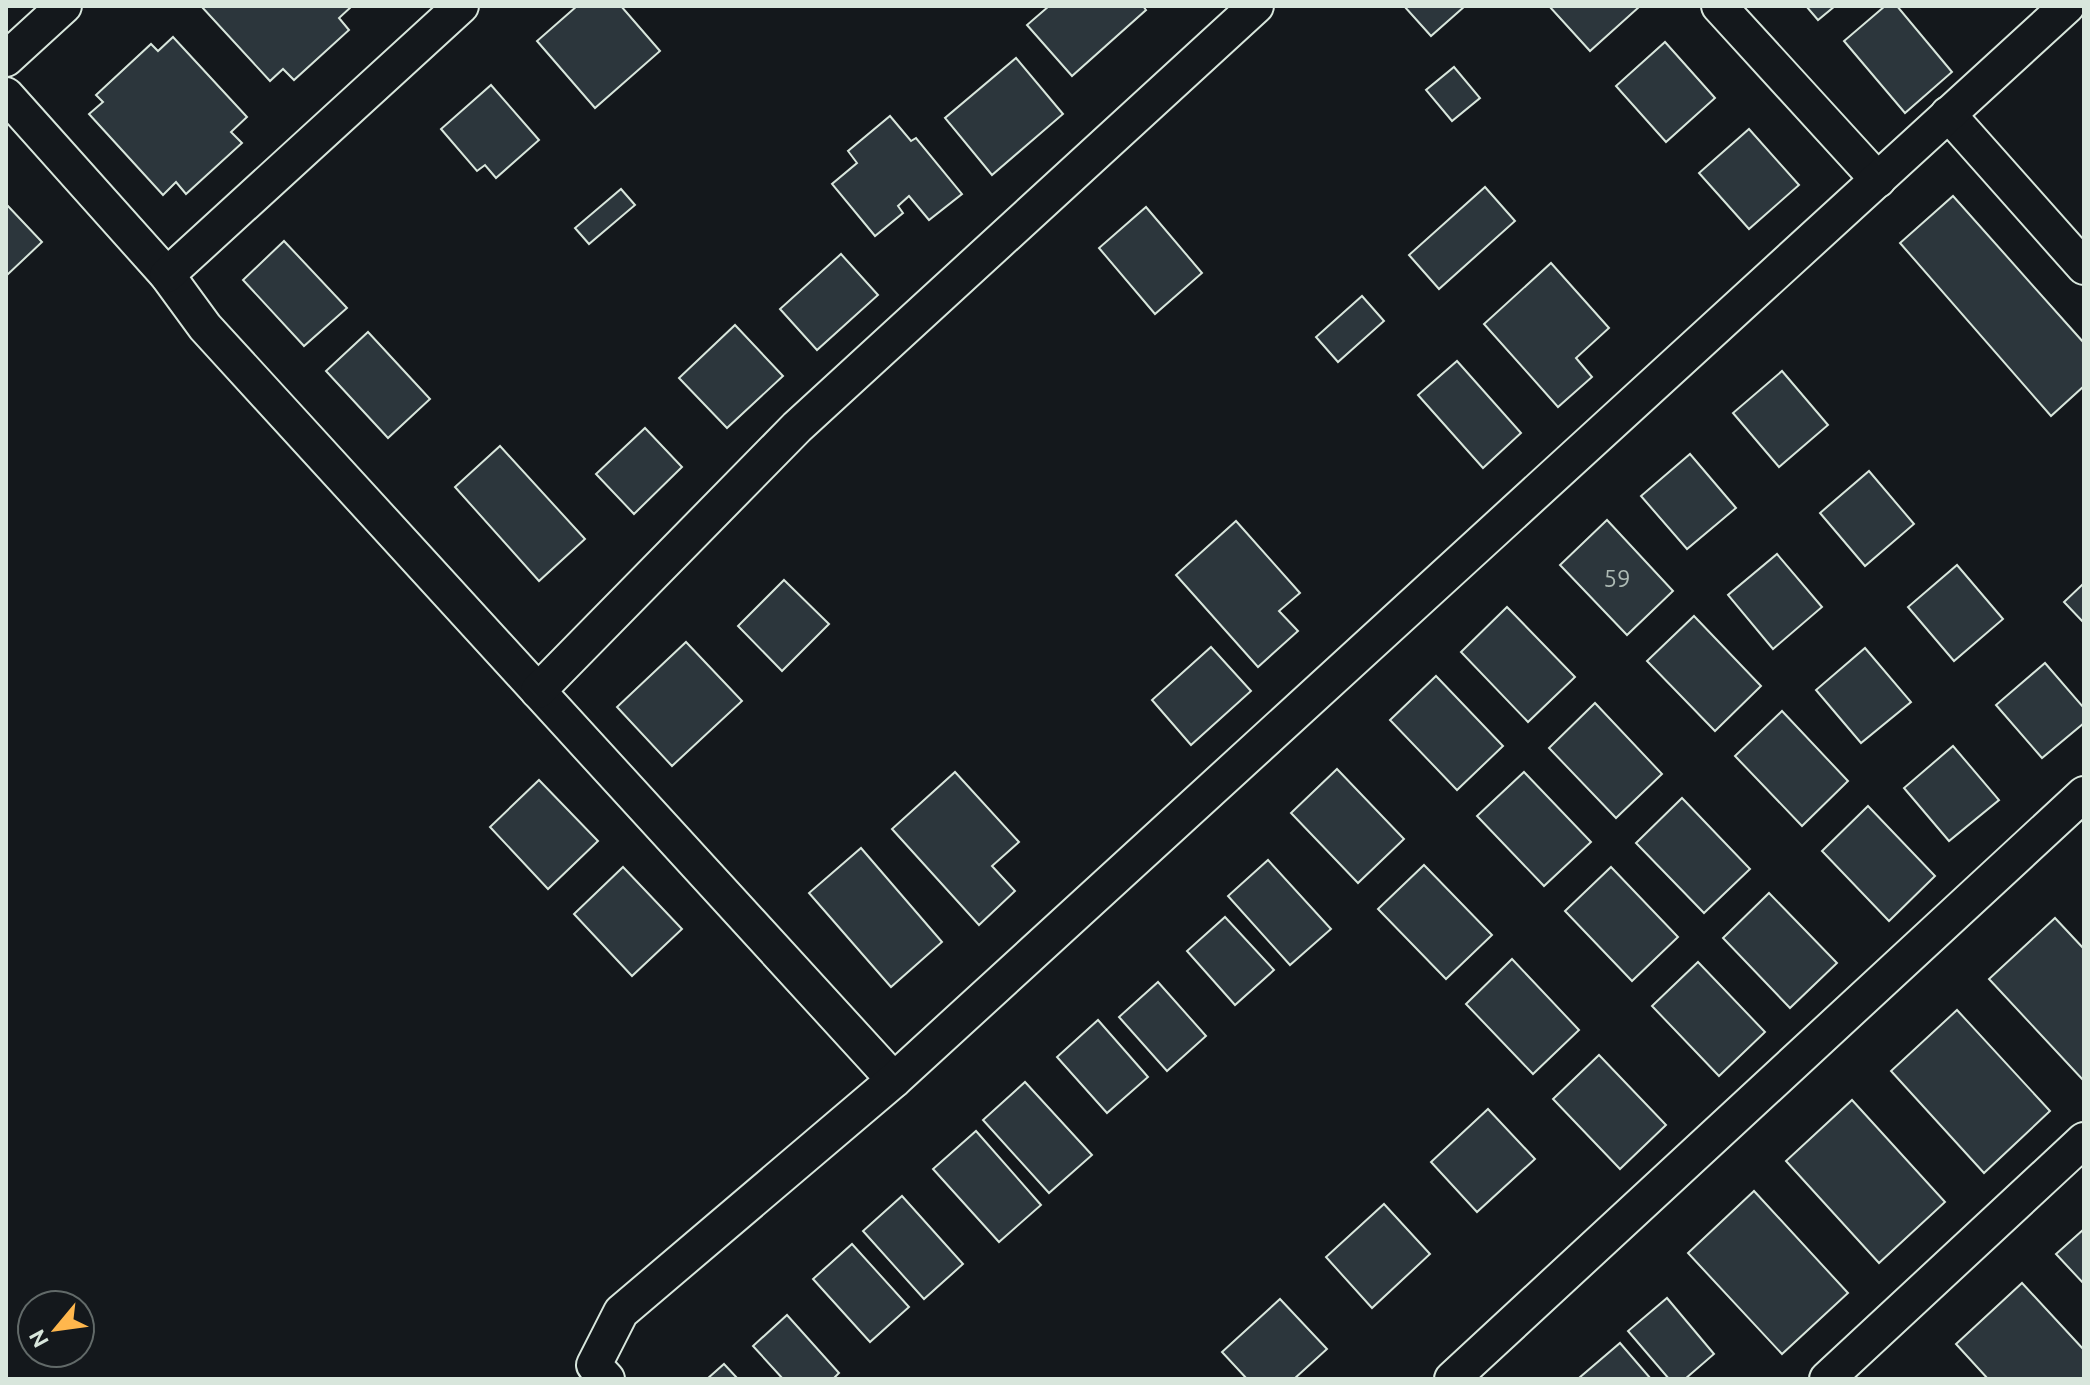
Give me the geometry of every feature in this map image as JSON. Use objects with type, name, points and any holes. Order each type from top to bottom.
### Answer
[{"type":"street","points":[[6,59],[64,6]]},
{"type":"street","points":[[167,275],[461,6]]},
{"type":"street","points":[[538,691],[797,427],[1256,6]]},
{"type":"street","points":[[1719,6],[1878,180]]},
{"type":"street","points":[[607,1379],[594,1365],[621,1312],[894,1080],[2067,6]]},
{"type":"street","points":[[6,95],[167,275],[205,327],[894,1080]]},
{"type":"street","points":[[1948,114],[2084,267]]},
{"type":"street","points":[[1452,1379],[2084,794]]},
{"type":"street","points":[[1827,1379],[2084,1140]]},
{"type":"building","points":[[201,6],[352,6],[339,18],[349,30],[294,80],[283,69],[270,81]]},
{"type":"building","points":[[577,6],[621,6],[660,51],[595,108],[537,41]]},
{"type":"building","points":[[1049,6],[1143,6],[1146,10],[1072,76],[1027,25]]},
{"type":"building","points":[[1404,6],[1465,6],[1431,36]]},
{"type":"building","points":[[1549,6],[1638,6],[1639,7],[1590,51]]},
{"type":"building","points":[[1806,6],[1835,6],[1818,20]]},
{"type":"building","points":[[1885,6],[1897,6],[1952,72],[1905,113],[1844,41]]},
{"type":"building","points":[[173,37],[247,117],[231,132],[242,143],[186,194],[176,182],[163,195],[89,114],[103,102],[96,95],[151,44],[158,51]]},
{"type":"building","points":[[1665,42],[1715,98],[1666,142],[1616,86]]},
{"type":"building","points":[[1016,58],[1063,114],[992,175],[945,118]]},
{"type":"building","points":[[1454,67],[1480,98],[1452,121],[1426,90]]},
{"type":"building","points":[[491,85],[539,140],[496,178],[485,165],[477,171],[441,129]]},
{"type":"building","points":[[890,116],[911,141],[916,138],[962,194],[929,220],[909,196],[898,206],[903,213],[875,236],[832,184],[857,163],[848,151]]},
{"type":"building","points":[[1749,129],[1799,185],[1749,229],[1699,173]]},
{"type":"building","points":[[1485,187],[1515,221],[1439,289],[1409,255]]},
{"type":"building","points":[[621,189],[635,205],[589,244],[575,228]]},
{"type":"building","points":[[1953,196],[2084,343],[2084,386],[2051,416],[1900,243]]},
{"type":"building","points":[[6,204],[42,242],[6,276]]},
{"type":"building","points":[[1146,207],[1202,273],[1155,314],[1099,248]]},
{"type":"building","points":[[284,241],[347,308],[304,346],[243,280]]},
{"type":"building","points":[[841,254],[878,295],[817,350],[780,309]]},
{"type":"building","points":[[1551,263],[1609,328],[1576,358],[1592,377],[1558,407],[1484,324]]},
{"type":"building","points":[[1362,296],[1384,321],[1338,362],[1316,337]]},
{"type":"building","points":[[735,325],[783,376],[727,428],[679,378]]},
{"type":"building","points":[[368,332],[430,399],[388,438],[326,371]]},
{"type":"building","points":[[1457,361],[1521,433],[1483,468],[1418,395]]},
{"type":"building","points":[[1782,371],[1828,425],[1779,467],[1733,413]]},
{"type":"building","points":[[645,428],[682,467],[634,514],[596,474]]},
{"type":"building","points":[[500,446],[585,539],[539,581],[455,487]]},
{"type":"building","points":[[1690,454],[1736,508],[1687,549],[1641,496]]},
{"type":"building","points":[[1869,471],[1914,524],[1865,566],[1820,513]]},
{"type":"building","points":[[1607,520],[1673,591],[1627,635],[1560,565]]},
{"type":"building","points":[[1236,521],[1300,593],[1279,611],[1298,631],[1258,667],[1176,575]]},
{"type":"building","points":[[1777,554],[1822,607],[1773,649],[1728,595]]},
{"type":"building","points":[[1957,565],[2003,619],[1954,661],[1908,607]]},
{"type":"building","points":[[784,580],[829,624],[782,671],[738,626]]},
{"type":"building","points":[[2084,583],[2084,623],[2064,602]]},
{"type":"building","points":[[1507,607],[1575,677],[1528,722],[1461,652]]},
{"type":"building","points":[[1694,616],[1761,686],[1715,731],[1647,661]]},
{"type":"building","points":[[686,642],[742,701],[672,766],[617,707]]},
{"type":"building","points":[[1211,647],[1251,691],[1191,745],[1152,700]]},
{"type":"building","points":[[1865,648],[1911,702],[1861,743],[1816,690]]},
{"type":"building","points":[[2045,663],[2084,708],[2084,723],[2042,758],[1996,705]]},
{"type":"building","points":[[1436,676],[1503,746],[1457,790],[1390,720]]},
{"type":"building","points":[[1595,703],[1662,774],[1616,818],[1549,748]]},
{"type":"building","points":[[1782,711],[1848,781],[1802,826],[1735,756]]},
{"type":"building","points":[[1953,746],[1999,800],[1949,841],[1904,788]]},
{"type":"building","points":[[1337,769],[1404,839],[1358,883],[1291,813]]},
{"type":"building","points":[[955,772],[1019,842],[992,866],[1015,891],[979,925],[892,829]]},
{"type":"building","points":[[1524,772],[1591,842],[1544,886],[1477,816]]},
{"type":"building","points":[[539,780],[598,841],[548,889],[490,827]]},
{"type":"building","points":[[1682,798],[1750,869],[1704,913],[1636,843]]},
{"type":"building","points":[[1868,806],[1935,876],[1889,921],[1822,851]]},
{"type":"building","points":[[861,848],[942,942],[891,987],[809,893]]},
{"type":"building","points":[[1268,860],[1331,929],[1290,965],[1228,896]]},
{"type":"building","points":[[1424,865],[1492,935],[1446,979],[1378,909]]},
{"type":"building","points":[[623,867],[682,929],[632,976],[574,914]]},
{"type":"building","points":[[1611,867],[1678,937],[1632,981],[1565,911]]},
{"type":"building","points":[[1769,893],[1837,963],[1790,1008],[1723,938]]},
{"type":"building","points":[[1225,917],[1274,970],[1235,1005],[1187,951]]},
{"type":"building","points":[[2055,918],[2084,949],[2083,1080],[1989,979]]},
{"type":"building","points":[[1512,959],[1579,1030],[1533,1074],[1466,1004]]},
{"type":"building","points":[[1698,962],[1765,1032],[1719,1076],[1652,1006]]},
{"type":"building","points":[[1158,982],[1206,1036],[1167,1071],[1119,1017]]},
{"type":"building","points":[[1957,1010],[2050,1111],[1984,1173],[1891,1071]]},
{"type":"building","points":[[1098,1020],[1148,1077],[1107,1113],[1057,1057]]},
{"type":"building","points":[[1599,1055],[1666,1125],[1620,1169],[1553,1099]]},
{"type":"building","points":[[1025,1082],[1092,1155],[1049,1193],[983,1120]]},
{"type":"building","points":[[1852,1100],[1945,1202],[1879,1263],[1786,1161]]},
{"type":"building","points":[[1488,1109],[1535,1159],[1477,1212],[1431,1162]]},
{"type":"building","points":[[976,1131],[1041,1205],[999,1242],[933,1169]]},
{"type":"building","points":[[1754,1191],[1848,1293],[1782,1354],[1688,1253]]},
{"type":"building","points":[[902,1196],[963,1264],[924,1299],[863,1231]]},
{"type":"building","points":[[1384,1204],[1430,1254],[1372,1308],[1326,1257]]},
{"type":"building","points":[[2084,1229],[2084,1284],[2056,1254]]},
{"type":"building","points":[[852,1244],[909,1307],[870,1342],[813,1279]]},
{"type":"building","points":[[2022,1283],[2084,1350],[2084,1379],[1988,1379],[1956,1344]]},
{"type":"building","points":[[1667,1298],[1714,1354],[1685,1379],[1669,1379],[1628,1331]]},
{"type":"building","points":[[1280,1299],[1327,1349],[1294,1379],[1247,1379],[1222,1352]]},
{"type":"building","points":[[787,1315],[839,1373],[833,1379],[783,1379],[753,1346]]},
{"type":"building","points":[[1620,1343],[1651,1379],[1579,1379],[1579,1378]]},
{"type":"building","points":[[724,1364],[738,1379],[707,1379]]}]
